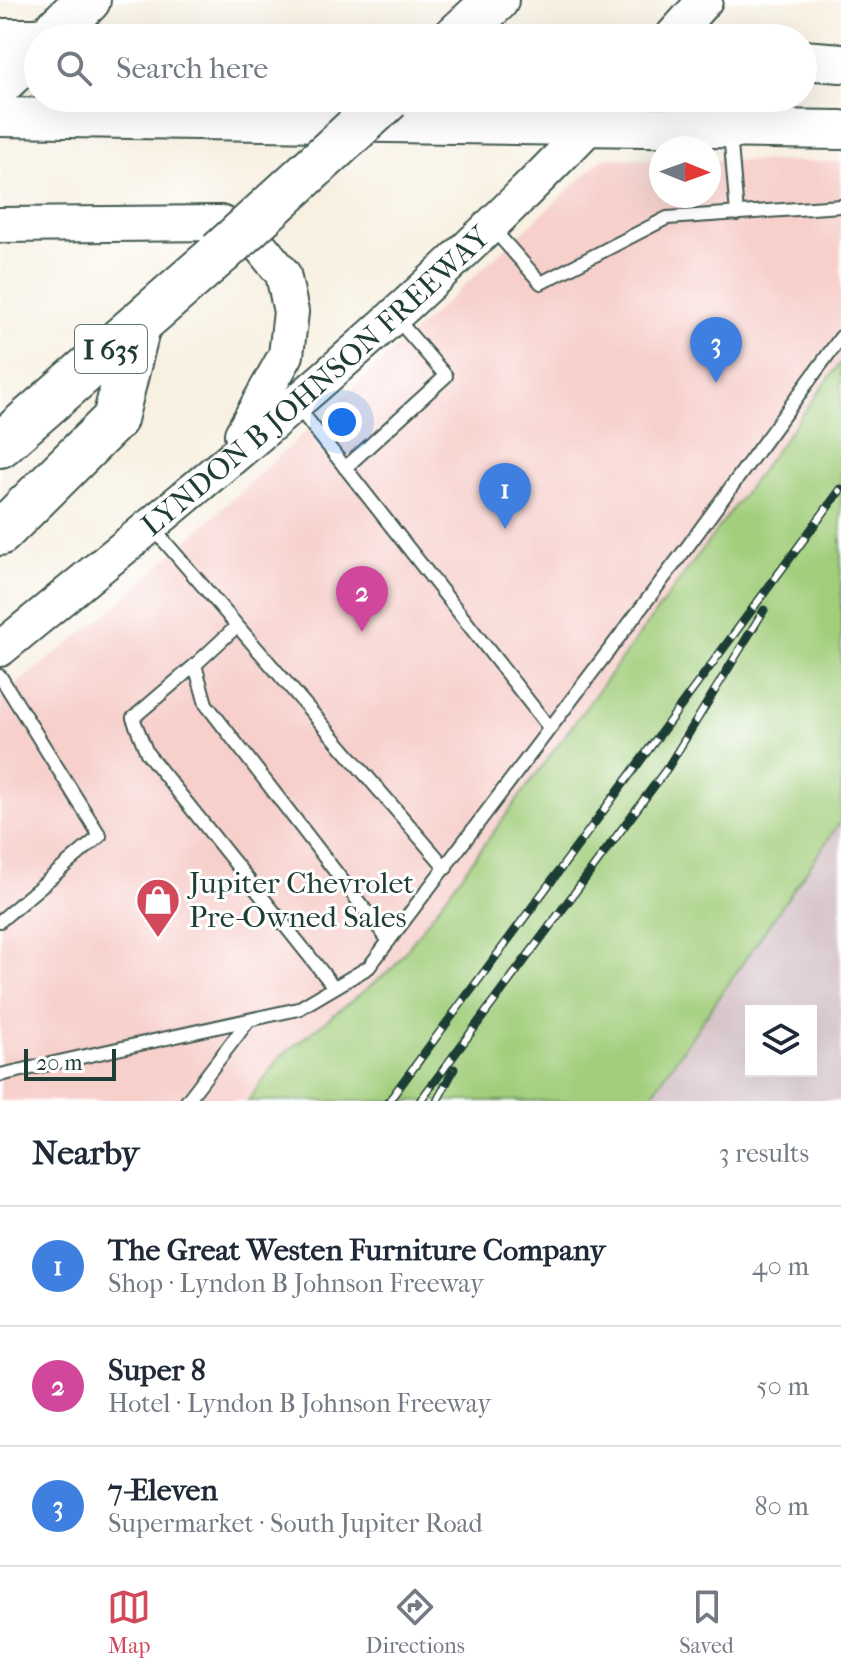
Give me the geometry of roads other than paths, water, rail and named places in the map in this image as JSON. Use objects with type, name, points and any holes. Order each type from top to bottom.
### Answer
[{"type":"highway","points":[[63,24],[88,0]]},
{"type":"highway","points":[[470,24],[496,0]]},
{"type":"highway","points":[[0,83],[24,60]]},
{"type":"highway","name":"I 635","points":[[0,445],[220,253],[374,112]]},
{"type":"highway","points":[[0,533],[115,419],[138,326]]},
{"type":"main road","points":[[684,24],[705,0]]},
{"type":"main road","points":[[0,38],[24,38]]},
{"type":"main road","points":[[817,61],[841,63]]},
{"type":"main road","name":"LYNDON B JOHNSON FREEWAY","points":[[0,649],[221,468],[393,315],[603,112]]},
{"type":"main road","points":[[0,117],[841,130]]},
{"type":"main road","points":[[0,225],[220,223],[251,235],[283,274],[291,312],[286,355],[261,405],[221,468]]},
{"type":"lane","points":[[730,130],[737,214]]},
{"type":"lane","points":[[489,224],[541,283],[667,218],[841,206]]},
{"type":"lane","points":[[345,468],[446,376],[393,315]]},
{"type":"lane","points":[[0,1075],[298,1009],[369,967],[446,868],[548,726],[688,546],[841,337]]},
{"type":"lane","points":[[294,403],[548,726]]},
{"type":"lane","points":[[151,526],[446,868]]},
{"type":"lane","points":[[237,626],[133,718],[147,753],[334,987]]},
{"type":"lane","points":[[195,665],[206,704],[389,941]]},
{"type":"lane","points":[[0,676],[100,836],[0,921]]},
{"type":"lane","points":[[187,1101],[249,1020]]},
{"type":"railway","points":[[389,1101],[841,489]]},
{"type":"railway","points":[[420,1101],[668,767],[764,610]]},
{"type":"railway","points":[[437,1101],[454,1069]]},
{"type":"place","name":"7-Eleven","points":[[716,383]]},
{"type":"place","name":"The Great Westen Furniture Company","points":[[505,529]]},
{"type":"place","name":"Super 8","points":[[362,632]]},
{"type":"place","name":"Jupiter Chevrolet Pre-Owned Sales","points":[[158,939]]}]
